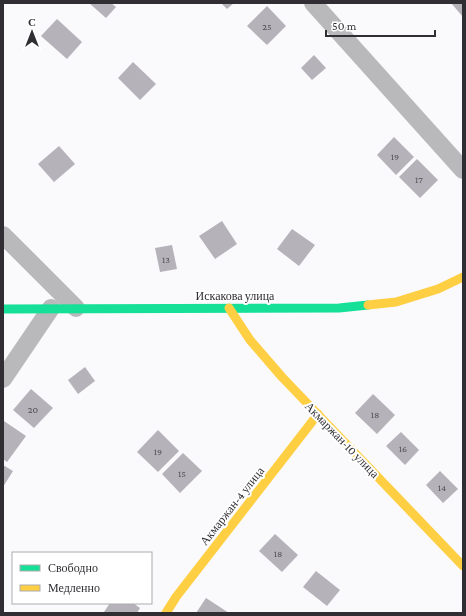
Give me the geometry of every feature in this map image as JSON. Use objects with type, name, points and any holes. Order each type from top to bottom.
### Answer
[{"type":"street","points":[[312,3],[463,170]]},
{"type":"street","points":[[3,235],[76,308]]},
{"type":"street","name":"Искакова улица","points":[[3,309],[339,308],[396,302],[438,289],[463,278]]},
{"type":"street","points":[[3,379],[51,308]]},
{"type":"street","name":"Акмаржан-10 улица","points":[[228,308],[250,340],[282,376],[463,566]]},
{"type":"street","name":"Акмаржан-4 улица","points":[[166,613],[176,597],[318,414]]},
{"type":"building","points":[[89,3],[111,3],[116,7],[106,18]]},
{"type":"building","points":[[221,3],[234,3],[227,9]]},
{"type":"building","points":[[451,3],[463,3],[463,17]]},
{"type":"building","points":[[267,6],[286,26],[267,45],[247,26]]},
{"type":"building","points":[[57,19],[82,42],[67,59],[41,36]]},
{"type":"building","points":[[314,55],[326,68],[312,80],[301,68]]},
{"type":"building","points":[[133,62],[156,84],[140,100],[118,78]]},
{"type":"building","points":[[394,137],[414,157],[396,175],[377,155]]},
{"type":"building","points":[[59,146],[75,164],[54,182],[38,164]]},
{"type":"building","points":[[417,159],[438,180],[420,198],[399,177]]},
{"type":"building","points":[[222,221],[237,244],[215,259],[199,236]]},
{"type":"building","points":[[292,229],[315,245],[299,266],[277,249]]},
{"type":"building","points":[[172,245],[177,269],[160,272],[155,248]]},
{"type":"building","points":[[85,367],[95,381],[78,394],[68,380]]},
{"type":"building","points":[[31,389],[53,408],[34,428],[13,410]]},
{"type":"building","points":[[373,394],[395,415],[377,434],[355,413]]},
{"type":"building","points":[[4,421],[26,436],[7,462],[3,459]]},
{"type":"building","points":[[158,430],[179,451],[158,472],[137,452]]},
{"type":"building","points":[[401,432],[419,450],[405,465],[386,446]]},
{"type":"building","points":[[183,453],[202,471],[180,493],[162,474]]},
{"type":"building","points":[[3,465],[13,471],[3,487]]},
{"type":"building","points":[[440,471],[458,489],[443,503],[426,485]]},
{"type":"building","points":[[275,534],[298,555],[282,572],[259,551]]},
{"type":"building","points":[[316,571],[340,590],[327,606],[303,587]]},
{"type":"building","points":[[206,598],[229,613],[196,613]]},
{"type":"building","points":[[109,604],[134,604],[140,608],[137,613],[104,612]]},
{"type":"traffic: fast","points":[[3,309],[339,308],[368,305]]},
{"type":"traffic: slow","points":[[368,305],[396,302],[438,289],[463,277]]},
{"type":"traffic: slow","points":[[229,308],[250,340],[282,377],[463,566]]},
{"type":"traffic: slow","points":[[166,613],[176,597],[318,414]]}]
